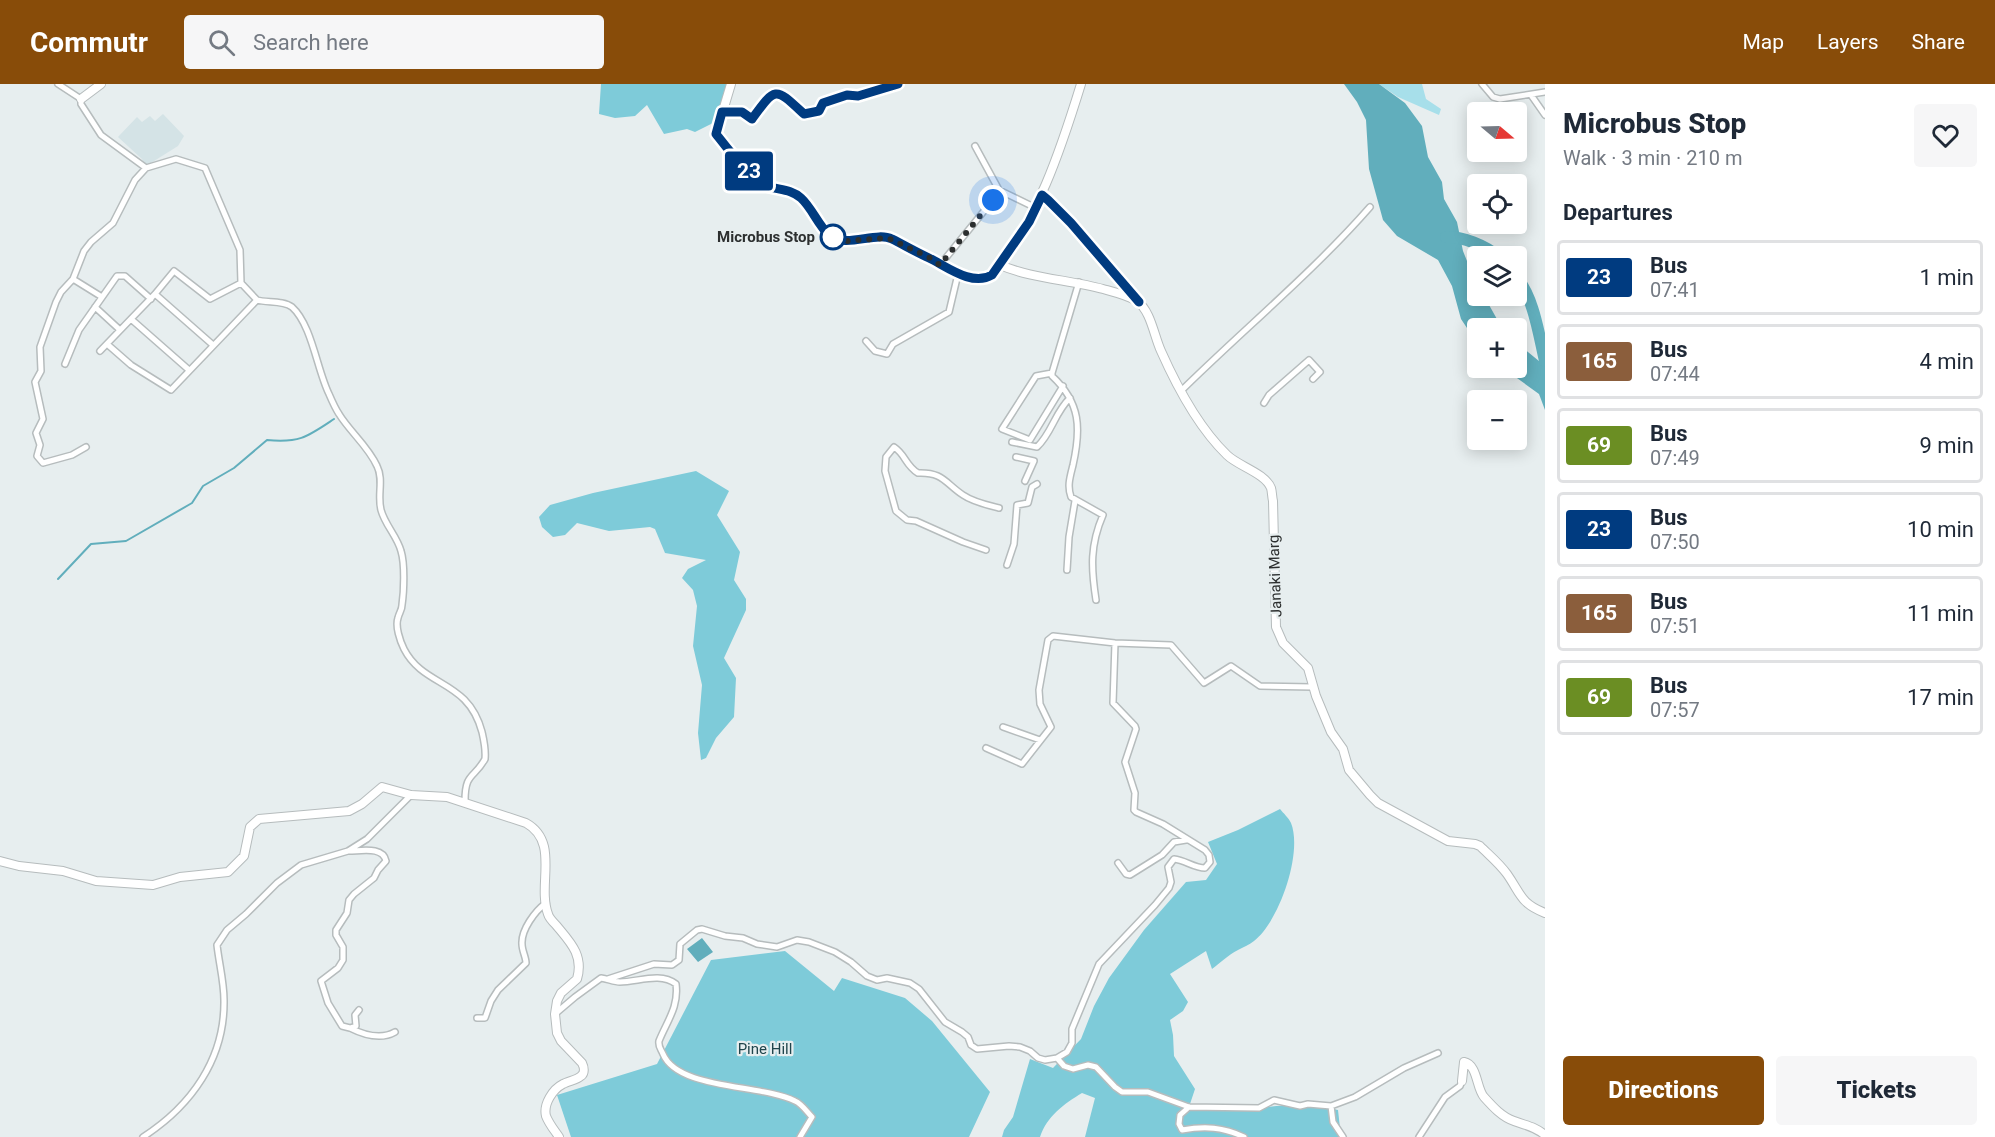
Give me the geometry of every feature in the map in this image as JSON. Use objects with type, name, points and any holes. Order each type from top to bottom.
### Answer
[{"type":"street","points":[[58,84],[81,99]]},
{"type":"street","points":[[81,99],[101,84]]},
{"type":"street","points":[[731,84],[716,134],[735,159],[765,185],[791,191],[802,198],[830,236],[846,241],[888,238],[958,274],[987,278],[1000,265],[1036,208],[1064,141],[1081,84]]},
{"type":"street","points":[[722,112],[742,112],[752,119],[768,98],[779,93],[804,114],[819,111],[823,103],[847,95],[858,96],[898,84]]},
{"type":"street","points":[[1482,84],[1493,97],[1500,99],[1545,92]]},
{"type":"street","points":[[1531,95],[1545,115]]},
{"type":"street","points":[[81,99],[81,104],[101,135],[146,168]]},
{"type":"street","points":[[975,146],[999,190],[1036,208]]},
{"type":"street","points":[[86,447],[72,455],[43,463],[37,456],[40,445],[36,434],[43,419],[35,382],[41,371],[40,347],[56,302],[61,292],[73,279],[84,251],[113,223],[135,180],[146,168],[176,159],[205,168],[240,250],[241,283],[257,300],[284,303],[299,315],[327,392],[340,416],[377,465],[381,479],[382,513],[401,551],[403,599],[397,626],[402,646],[418,667],[449,686],[466,700],[472,707],[480,725],[485,746],[485,759],[469,777],[465,790],[465,801]]},
{"type":"street","points":[[940,265],[999,190]]},
{"type":"street","points":[[1042,195],[1071,223],[1139,302]]},
{"type":"street","points":[[1181,391],[1339,242],[1370,207]]},
{"type":"street","points":[[1000,265],[1079,282],[1116,292],[1139,302]]},
{"type":"street","points":[[100,351],[174,271],[210,299],[241,283]]},
{"type":"street","points":[[866,341],[875,351],[887,354],[893,344],[949,312],[958,274]]},
{"type":"street","points":[[64,364],[79,330],[114,279],[121,275],[153,296],[213,345]]},
{"type":"street","points":[[73,279],[102,297]]},
{"type":"street","points":[[1079,282],[1052,376],[1064,386],[1076,412],[1078,439],[1068,486],[1071,497],[1103,515],[1094,536],[1091,556],[1096,600]]},
{"type":"street","points":[[107,344],[130,365],[171,390],[257,300]]},
{"type":"street","name":"Janaki Marg","points":[[1139,302],[1160,350],[1191,409],[1217,445],[1229,457],[1248,468],[1271,488],[1276,627],[1283,643],[1308,669],[1312,687],[1331,732],[1343,750],[1350,770],[1378,802],[1448,841],[1480,846],[1506,873],[1524,902],[1545,913]]},
{"type":"street","points":[[95,307],[120,330]]},
{"type":"street","points":[[131,319],[189,370]]},
{"type":"street","points":[[1264,403],[1269,395],[1309,360],[1320,372],[1313,379]]},
{"type":"street","points":[[1052,373],[1036,376],[1002,429],[1030,440],[1064,386]]},
{"type":"street","points":[[1012,442],[1037,447],[1048,434],[1062,405],[1070,398]]},
{"type":"street","points":[[986,550],[916,521],[907,520],[896,511],[885,471],[886,457],[894,447],[902,453],[905,462],[918,473],[930,473],[943,477],[964,496],[999,508]]},
{"type":"street","points":[[1017,458],[1034,461],[1025,481]]},
{"type":"street","points":[[1006,565],[1014,544],[1017,505],[1028,503],[1032,487],[1037,484]]},
{"type":"street","points":[[1067,570],[1069,537],[1076,501]]},
{"type":"street","points":[[986,747],[1022,764],[1051,727],[1040,704],[1040,697],[1048,640],[1053,636],[1115,643],[1171,645],[1204,683],[1231,666],[1260,686],[1312,687]]},
{"type":"street","points":[[608,979],[654,964],[672,965],[679,960],[680,944],[697,930],[702,929],[777,947],[797,940],[835,952],[867,976],[877,980],[886,978],[910,983],[918,989],[945,1022],[968,1037],[971,1045],[977,1048],[1020,1047],[1045,1060],[1057,1058],[1067,1052],[1072,1043],[1072,1029],[1099,964],[1169,888],[1171,882],[1168,867],[1170,863],[1179,860],[1201,868],[1208,866],[1210,858],[1209,855],[1163,824],[1134,810],[1135,794],[1125,762],[1136,729],[1113,703],[1115,643]]},
{"type":"street","points":[[1003,727],[1040,740]]},
{"type":"street","points":[[0,861],[19,866],[63,871],[87,879],[153,885],[180,877],[228,872],[244,856],[250,827],[259,819],[349,811],[362,804],[382,787],[411,795],[447,796],[526,823],[536,830],[545,845],[548,915],[575,949],[579,967],[577,979],[561,993],[555,1014],[557,1033],[561,1041],[584,1067],[579,1078],[560,1085],[549,1097],[545,1108],[546,1117],[560,1137]]},
{"type":"street","points":[[348,851],[367,839],[411,795]]},
{"type":"street","points":[[1118,863],[1126,874],[1130,875],[1162,855],[1174,842],[1188,840]]},
{"type":"street","points":[[143,1137],[173,1114],[195,1091],[209,1068],[223,1021],[224,999],[217,945],[227,930],[277,883],[302,865],[348,851],[371,850],[386,858],[374,878],[349,900],[347,913],[336,930],[336,935],[343,947],[343,960],[338,968],[321,981],[328,1003],[342,1026],[376,1036],[390,1035],[395,1032]]},
{"type":"street","points":[[477,1018],[485,1018],[498,990],[526,963],[522,945],[524,934],[535,914],[546,903]]},
{"type":"street","points":[[555,1014],[601,978],[627,982],[650,978],[671,980],[676,984],[678,996],[659,1046],[665,1060],[673,1069],[690,1078],[750,1089],[799,1103],[812,1117],[800,1137]]},
{"type":"street","points":[[350,1028],[356,1026],[355,1016],[359,1010]]},
{"type":"street","points":[[1057,1058],[1072,1069],[1088,1065],[1096,1067],[1114,1088],[1122,1092],[1148,1092],[1189,1107],[1259,1108],[1274,1101],[1300,1106],[1308,1104],[1331,1106],[1355,1097],[1404,1068],[1438,1053]]},
{"type":"street","points":[[1419,1137],[1445,1097],[1460,1086],[1464,1062],[1468,1062],[1473,1067],[1482,1095],[1501,1114],[1513,1121],[1534,1127],[1545,1135]]},
{"type":"street","points":[[1331,1106],[1333,1122],[1343,1137]]},
{"type":"street","points":[[1189,1107],[1180,1115],[1179,1124],[1182,1130],[1198,1127],[1224,1129],[1244,1137]]},
{"type":"shaded area","points":[[1344,84],[1379,84],[1405,103],[1422,126],[1428,157],[1442,182],[1444,199],[1457,222],[1467,261],[1467,306],[1490,306],[1496,318],[1467,318],[1467,328],[1461,319],[1452,286],[1438,260],[1397,236],[1383,220],[1369,169],[1366,120]]},
{"type":"shaded area","points":[[1379,84],[1422,84],[1426,99],[1441,109],[1439,115],[1398,97]]},
{"type":"shaded area","points":[[163,114],[184,136],[178,146],[146,166],[142,159],[118,137],[137,117],[142,122],[150,116],[155,121]]},
{"type":"shaded area","points":[[1527,351],[1545,366],[1545,410],[1539,394],[1517,378],[1527,378]]},
{"type":"shaded area","points":[[702,938],[713,952],[698,962],[687,949]]},
{"type":"green space","points":[[601,84],[731,84],[717,121],[695,132],[687,129],[664,134],[647,105],[635,116],[615,118],[599,114]]},
{"type":"green space","points":[[696,471],[729,491],[717,515],[740,552],[734,580],[746,599],[746,610],[724,658],[736,678],[734,717],[716,738],[706,758],[701,760],[698,733],[702,685],[693,646],[697,606],[693,590],[682,578],[688,569],[706,560],[665,553],[655,529],[650,527],[609,531],[577,523],[565,535],[553,537],[542,527],[539,517],[550,505],[593,493]]},
{"type":"green space","points":[[1280,809],[1290,821],[1294,836],[1294,851],[1280,903],[1272,919],[1254,941],[1231,954],[1212,969],[1206,951],[1170,974],[1188,1002],[1183,1011],[1170,1020],[1174,1056],[1195,1089],[1189,1107],[1284,1106],[1300,1109],[1310,1106],[1324,1107],[1338,1110],[1341,1137],[1085,1137],[1095,1098],[1082,1093],[1052,1117],[1040,1137],[1002,1137],[1013,1117],[1030,1059],[1053,1068],[1081,1039],[1094,1006],[1109,978],[1144,930],[1186,882],[1206,880],[1217,864],[1208,842]]},
{"type":"green space","name":"Pine Hill","points":[[785,951],[834,991],[842,978],[905,998],[932,1021],[990,1092],[969,1137],[571,1137],[557,1095],[657,1064],[711,960]]},
{"type":"waterway","points":[[1446,237],[1459,238],[1481,246]]},
{"type":"waterway","points":[[1527,295],[1532,306],[1545,361]]},
{"type":"waterway","points":[[58,579],[91,544],[126,541],[192,503],[203,486],[234,468],[267,440],[288,441],[303,437],[334,419]]},
{"type":"bus line","name":"23","points":[[898,84],[858,96],[847,95],[823,103],[819,111],[804,114],[783,95],[775,94],[768,98],[752,119],[742,112],[722,112],[716,134],[735,159],[765,185],[791,191],[802,198],[830,236],[846,241],[888,238],[958,274],[967,276],[987,278],[992,275],[1029,222],[1042,195],[1071,223],[1139,302]]},
{"type":"place","name":"Microbus Stop","points":[[833,237]]},
{"type":"route","points":[[833,237],[830,236],[846,241],[888,238],[940,265],[993,200]]}]
